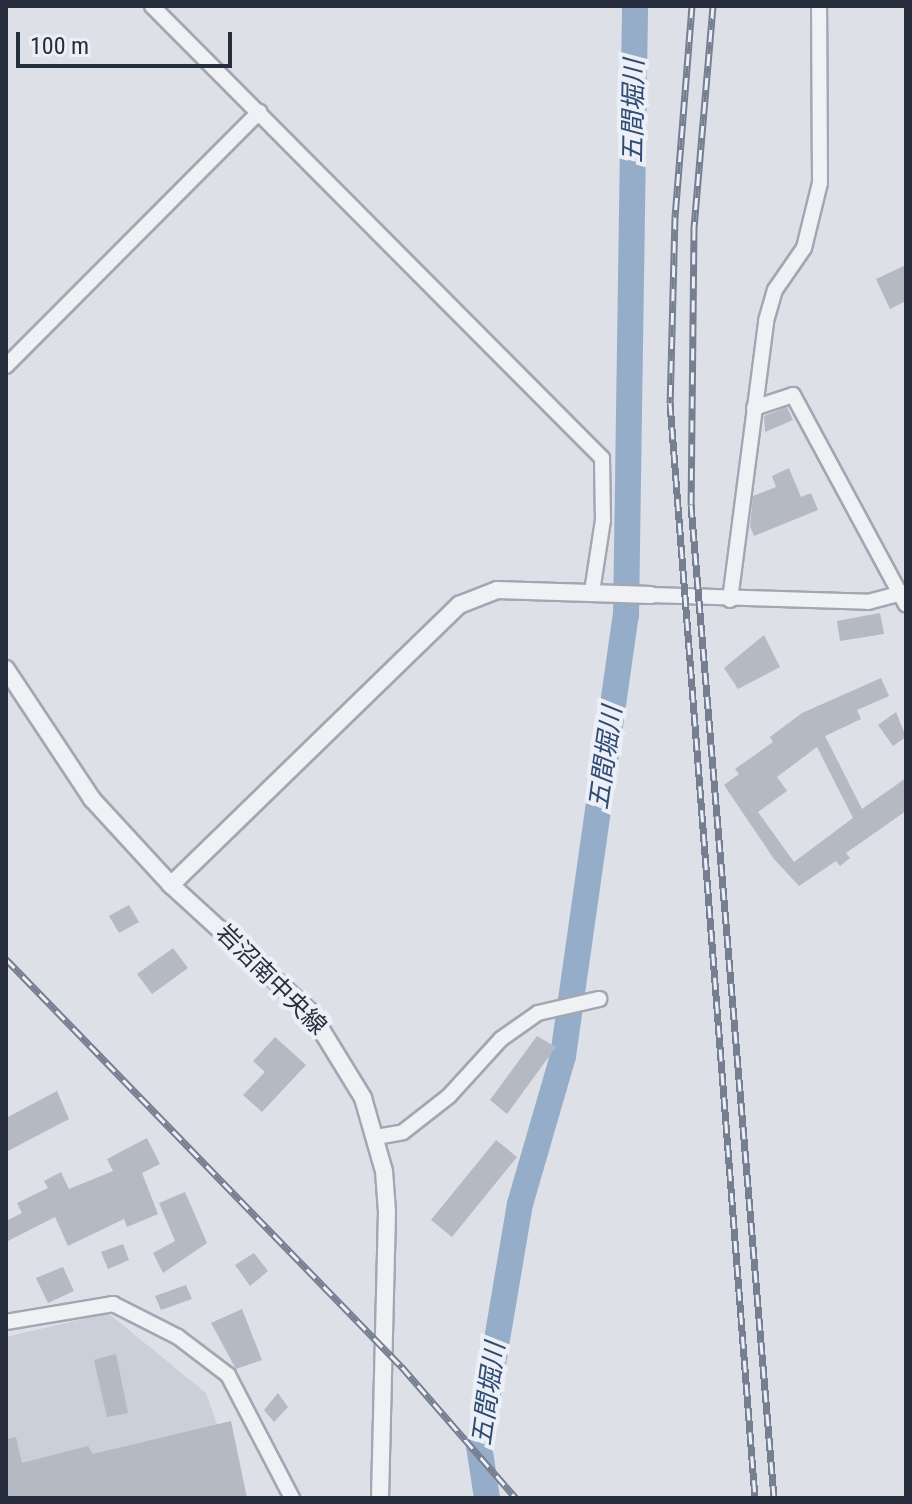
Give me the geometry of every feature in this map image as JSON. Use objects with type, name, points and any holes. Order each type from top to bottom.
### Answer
[{"type":"street","points":[[152,6],[602,458],[603,520],[592,592]]},
{"type":"street","points":[[730,600],[754,408],[775,290],[804,248],[820,183],[819,6]]},
{"type":"street","points":[[6,366],[259,112]]},
{"type":"street","points":[[171,885],[459,605],[497,590],[730,600],[868,602],[904,597],[793,395],[754,408]]},
{"type":"street","name":"岩沼南中央線","points":[[6,669],[92,799],[171,885],[311,1013],[348,1067],[376,1137],[387,1212],[380,1498]]},
{"type":"street","points":[[376,1137],[403,1132],[449,1096],[501,1039],[538,1013],[599,999]]},
{"type":"street","points":[[6,1322],[113,1304],[178,1337],[228,1375],[292,1498]]},
{"type":"shaded area","points":[[108,1313],[206,1393],[243,1498],[6,1498],[6,1337]]},
{"type":"building","points":[[906,265],[906,301],[890,309],[876,279]]},
{"type":"building","points":[[787,407],[793,420],[765,432],[764,416]]},
{"type":"building","points":[[789,468],[801,497],[811,493],[818,510],[754,536],[750,526],[753,496],[776,487],[772,476]]},
{"type":"building","points":[[880,613],[884,634],[840,641],[837,621]]},
{"type":"building","points":[[764,635],[780,667],[738,689],[724,668]]},
{"type":"building","points":[[881,678],[889,696],[857,710],[861,719],[825,736],[862,809],[906,778],[906,811],[846,853],[850,858],[840,866],[836,861],[799,886],[774,859],[724,785],[739,774],[735,769],[773,742],[770,737],[802,713]],"holes":[[[817,747],[853,818],[794,862],[758,812],[787,791],[777,777]]]},
{"type":"building","points":[[896,712],[906,737],[893,746],[878,725]]},
{"type":"building","points":[[129,905],[139,922],[119,933],[109,916]]},
{"type":"building","points":[[173,948],[188,968],[152,994],[137,974]]},
{"type":"building","points":[[537,1036],[556,1047],[507,1114],[490,1100]]},
{"type":"building","points":[[275,1037],[306,1065],[262,1112],[243,1095],[265,1072],[253,1061]]},
{"type":"building","points":[[57,1091],[69,1119],[6,1152],[6,1118]]},
{"type":"building","points":[[147,1138],[160,1164],[142,1173],[158,1214],[127,1227],[124,1219],[68,1246],[55,1217],[6,1242],[6,1221],[22,1213],[17,1203],[48,1188],[44,1181],[61,1172],[69,1189],[113,1171],[107,1159]]},
{"type":"building","points":[[496,1140],[517,1157],[452,1237],[431,1220]]},
{"type":"building","points":[[185,1192],[207,1243],[163,1273],[153,1253],[175,1241],[159,1203]]},
{"type":"building","points":[[123,1244],[129,1260],[108,1269],[101,1252]]},
{"type":"building","points":[[254,1253],[268,1271],[250,1286],[235,1265]]},
{"type":"building","points":[[63,1267],[74,1291],[48,1303],[36,1278]]},
{"type":"building","points":[[186,1285],[192,1299],[161,1310],[155,1296]]},
{"type":"building","points":[[242,1309],[262,1360],[236,1369],[211,1323]]},
{"type":"building","points":[[116,1354],[128,1413],[107,1417],[94,1360]]},
{"type":"building","points":[[278,1393],[288,1407],[274,1422],[264,1410]]},
{"type":"building","points":[[231,1421],[247,1498],[6,1498],[6,1439],[16,1437],[22,1463],[88,1446],[93,1454]]},
{"type":"waterway","name":"五間堀川","points":[[487,1498],[479,1446],[520,1204],[563,1056],[626,616],[635,6]]},
{"type":"railway","points":[[692,6],[675,217],[670,403],[755,1498]]},
{"type":"railway","points":[[713,6],[694,228],[691,505],[774,1498]]},
{"type":"railway","points":[[6,959],[402,1367],[516,1498]]}]
